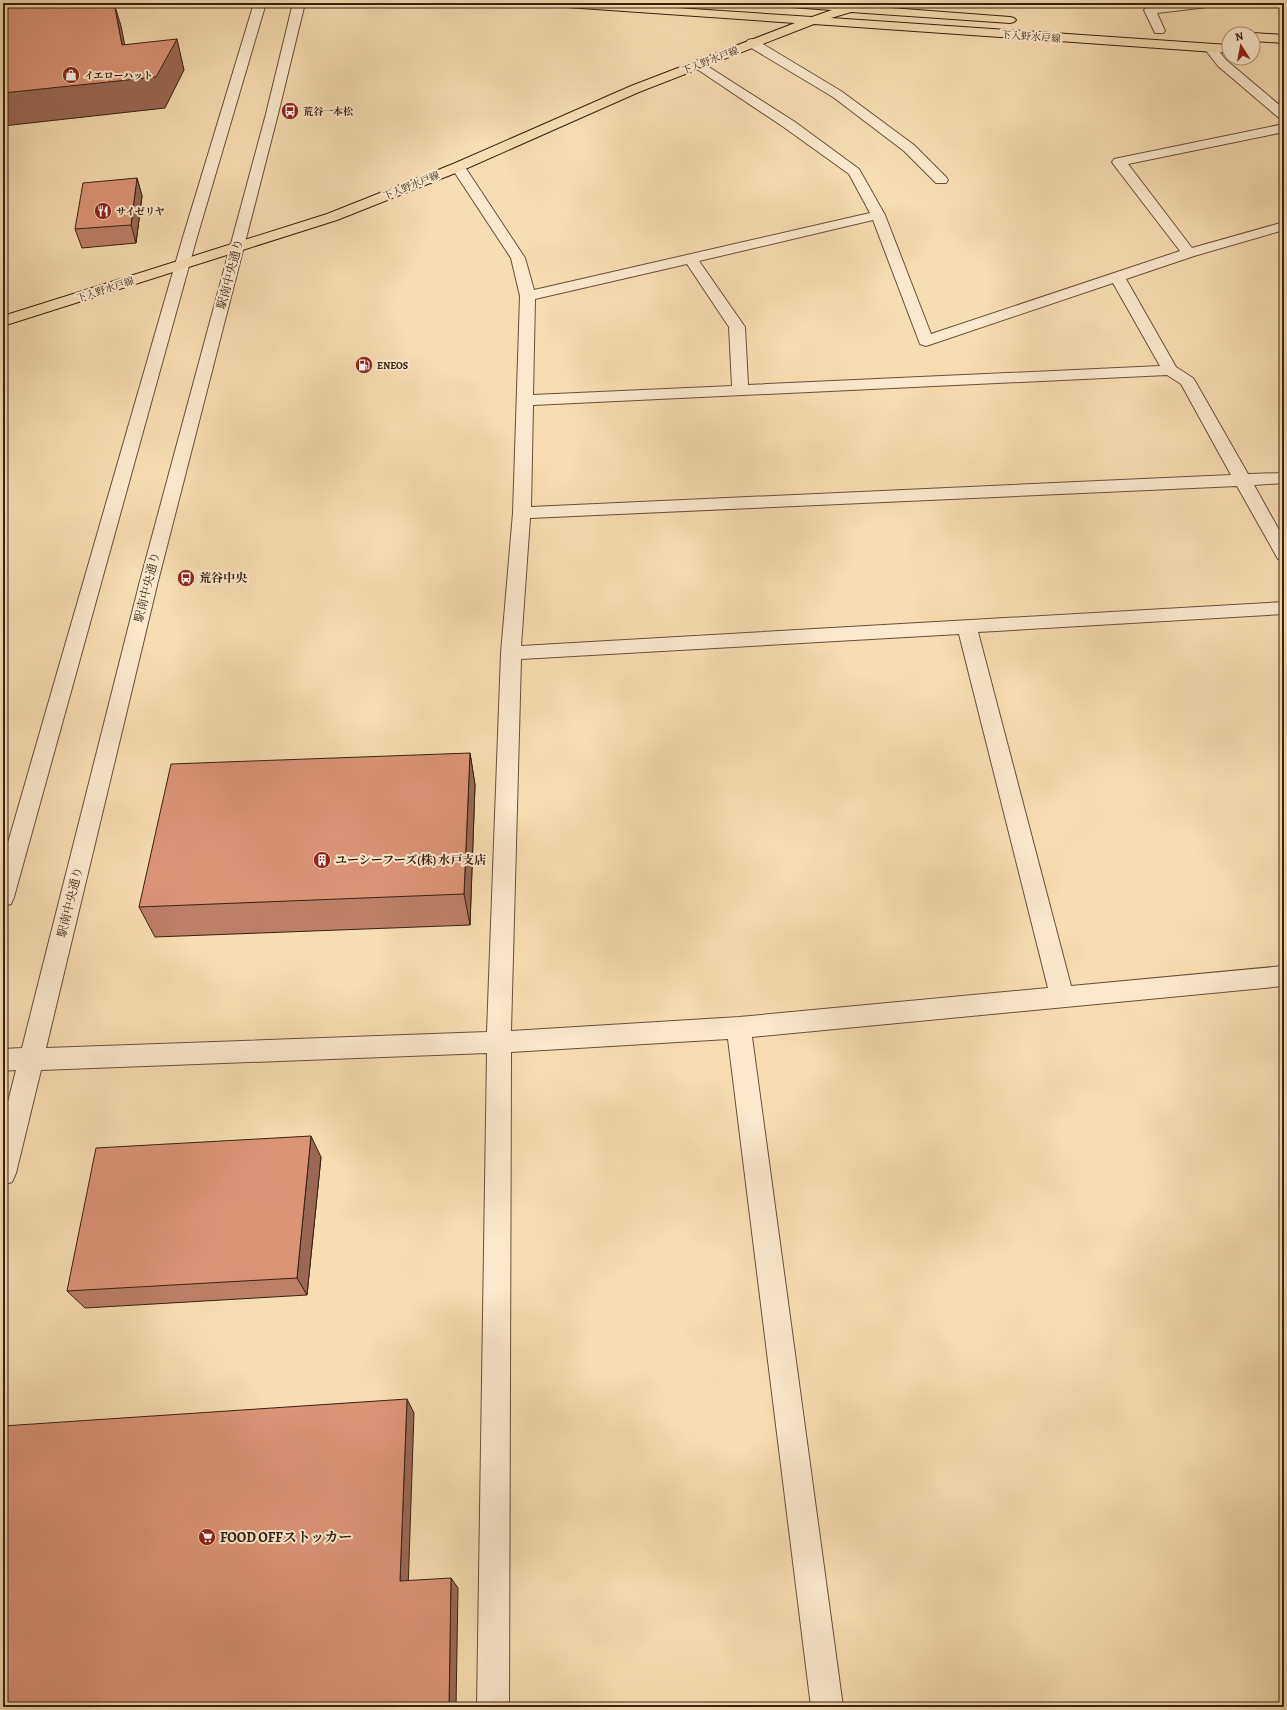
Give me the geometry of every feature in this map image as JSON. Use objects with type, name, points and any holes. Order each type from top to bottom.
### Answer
[{"type":"main road","name":"下入野水戸線","points":[[552,3],[810,22],[1221,49]]},
{"type":"main road","name":"下入野水戸線","points":[[777,3],[1025,21]]},
{"type":"main road","name":"下入野水戸線","points":[[3,321],[332,217],[458,167],[635,89],[752,43],[851,8]]},
{"type":"main road","points":[[1143,29],[1163,31]]},
{"type":"main road","points":[[1261,38],[1284,39]]},
{"type":"street","points":[[3,896],[182,264],[260,3]]},
{"type":"street","name":"駅南中央通り","points":[[3,1173],[149,580],[237,247],[299,3]]},
{"type":"street","points":[[851,8],[869,3]]},
{"type":"street","points":[[1163,31],[1150,10],[1216,3]]},
{"type":"street","points":[[752,43],[837,94],[909,148],[941,180]]},
{"type":"street","points":[[1210,48],[1222,63],[1284,115]]},
{"type":"street","points":[[697,65],[790,125],[854,172],[878,215],[926,342],[1189,253],[1284,226]]},
{"type":"street","points":[[1189,253],[1119,162],[1284,128]]},
{"type":"street","points":[[458,167],[518,258],[528,296],[522,513],[511,653],[499,1042],[493,1707]]},
{"type":"street","points":[[528,296],[878,215]]},
{"type":"street","points":[[690,258],[737,327],[740,390]]},
{"type":"street","points":[[1117,277],[1170,370],[1187,381],[1284,555]]},
{"type":"street","points":[[526,400],[1170,370]]},
{"type":"street","points":[[522,513],[1284,478]]},
{"type":"street","points":[[511,653],[1284,608]]},
{"type":"street","points":[[967,626],[1062,997]]},
{"type":"street","points":[[3,1060],[499,1042],[739,1028],[1284,976]]},
{"type":"street","points":[[739,1028],[827,1707]]},
{"type":"building","points":[[49,3],[114,3],[122,45],[177,39],[156,77],[3,93],[3,8]]},
{"type":"building","points":[[137,178],[131,225],[75,229],[83,183]]},
{"type":"building","name":"ユーシーフーズ(株) 水戸支店","points":[[470,753],[464,894],[139,907],[171,764]]},
{"type":"building","points":[[311,1136],[297,1278],[67,1291],[96,1148]]},
{"type":"building","name":"FOOD OFFストッカー","points":[[407,1399],[400,1581],[451,1578],[449,1707],[3,1707],[3,1426]]},
{"type":"place","name":"イエローハット","points":[[71,75]]},
{"type":"place","name":"荒谷一本松","points":[[290,111]]},
{"type":"place","name":"サイゼリヤ","points":[[103,211]]},
{"type":"place","name":"ENEOS","points":[[364,365]]},
{"type":"place","name":"荒谷中央","points":[[186,578]]},
{"type":"place","name":"ユーシーフーズ(株) 水戸支店","points":[[322,860]]},
{"type":"place","name":"FOOD OFFストッカー","points":[[207,1537]]}]
